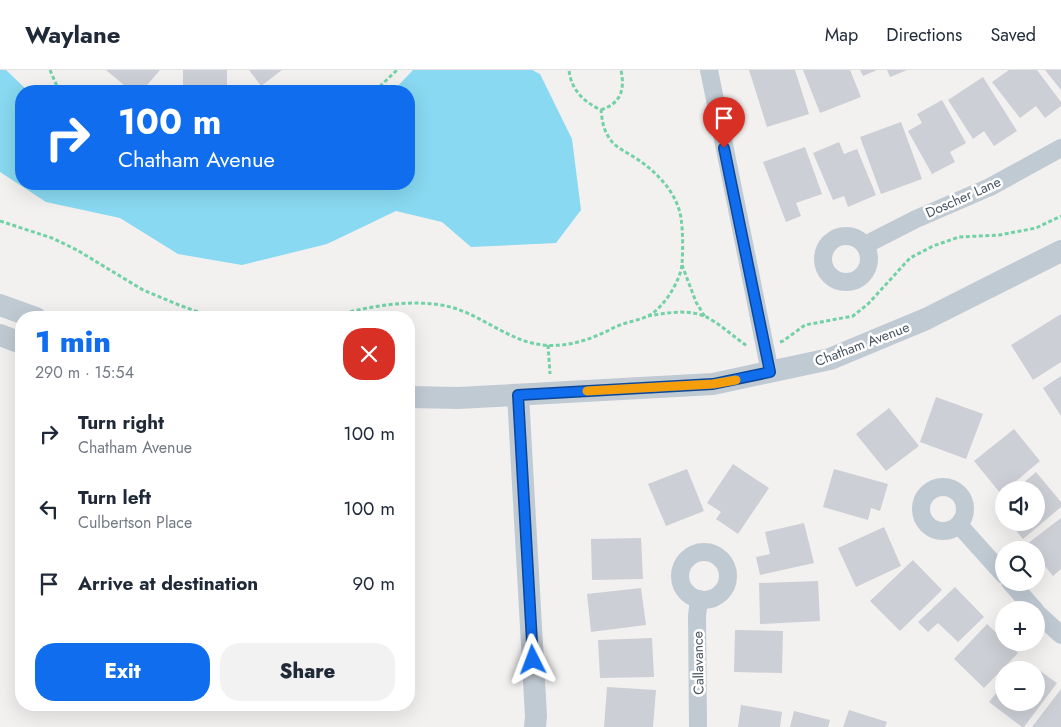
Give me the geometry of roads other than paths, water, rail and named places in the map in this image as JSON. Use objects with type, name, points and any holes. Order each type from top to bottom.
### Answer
[{"type":"street","points":[[708,70],[770,372]]},
{"type":"street","name":"Doscher Lane","points":[[865,246],[916,219],[990,187],[1061,148]]},
{"type":"street","name":"Chatham Avenue","points":[[415,397],[458,398],[713,384],[830,359],[926,319],[1061,251]]},
{"type":"street","points":[[0,305],[17,311]]},
{"type":"street","points":[[0,335],[15,341]]},
{"type":"street","points":[[518,395],[536,716],[535,727]]},
{"type":"street","points":[[959,524],[995,566]]},
{"type":"street","points":[[1018,591],[1026,601]]},
{"type":"street","name":"Callavance","points":[[698,727],[696,616],[699,599]]},
{"type":"street","points":[[1045,620],[1061,635]]},
{"type":"water","points":[[0,70],[6,70],[22,85],[15,85],[15,182],[0,172]]},
{"type":"water","points":[[413,70],[532,70],[540,74],[572,139],[581,210],[556,243],[471,247],[442,222],[396,211],[327,244],[242,265],[178,254],[120,218],[46,202],[28,190],[415,190],[415,85],[399,85]]}]
